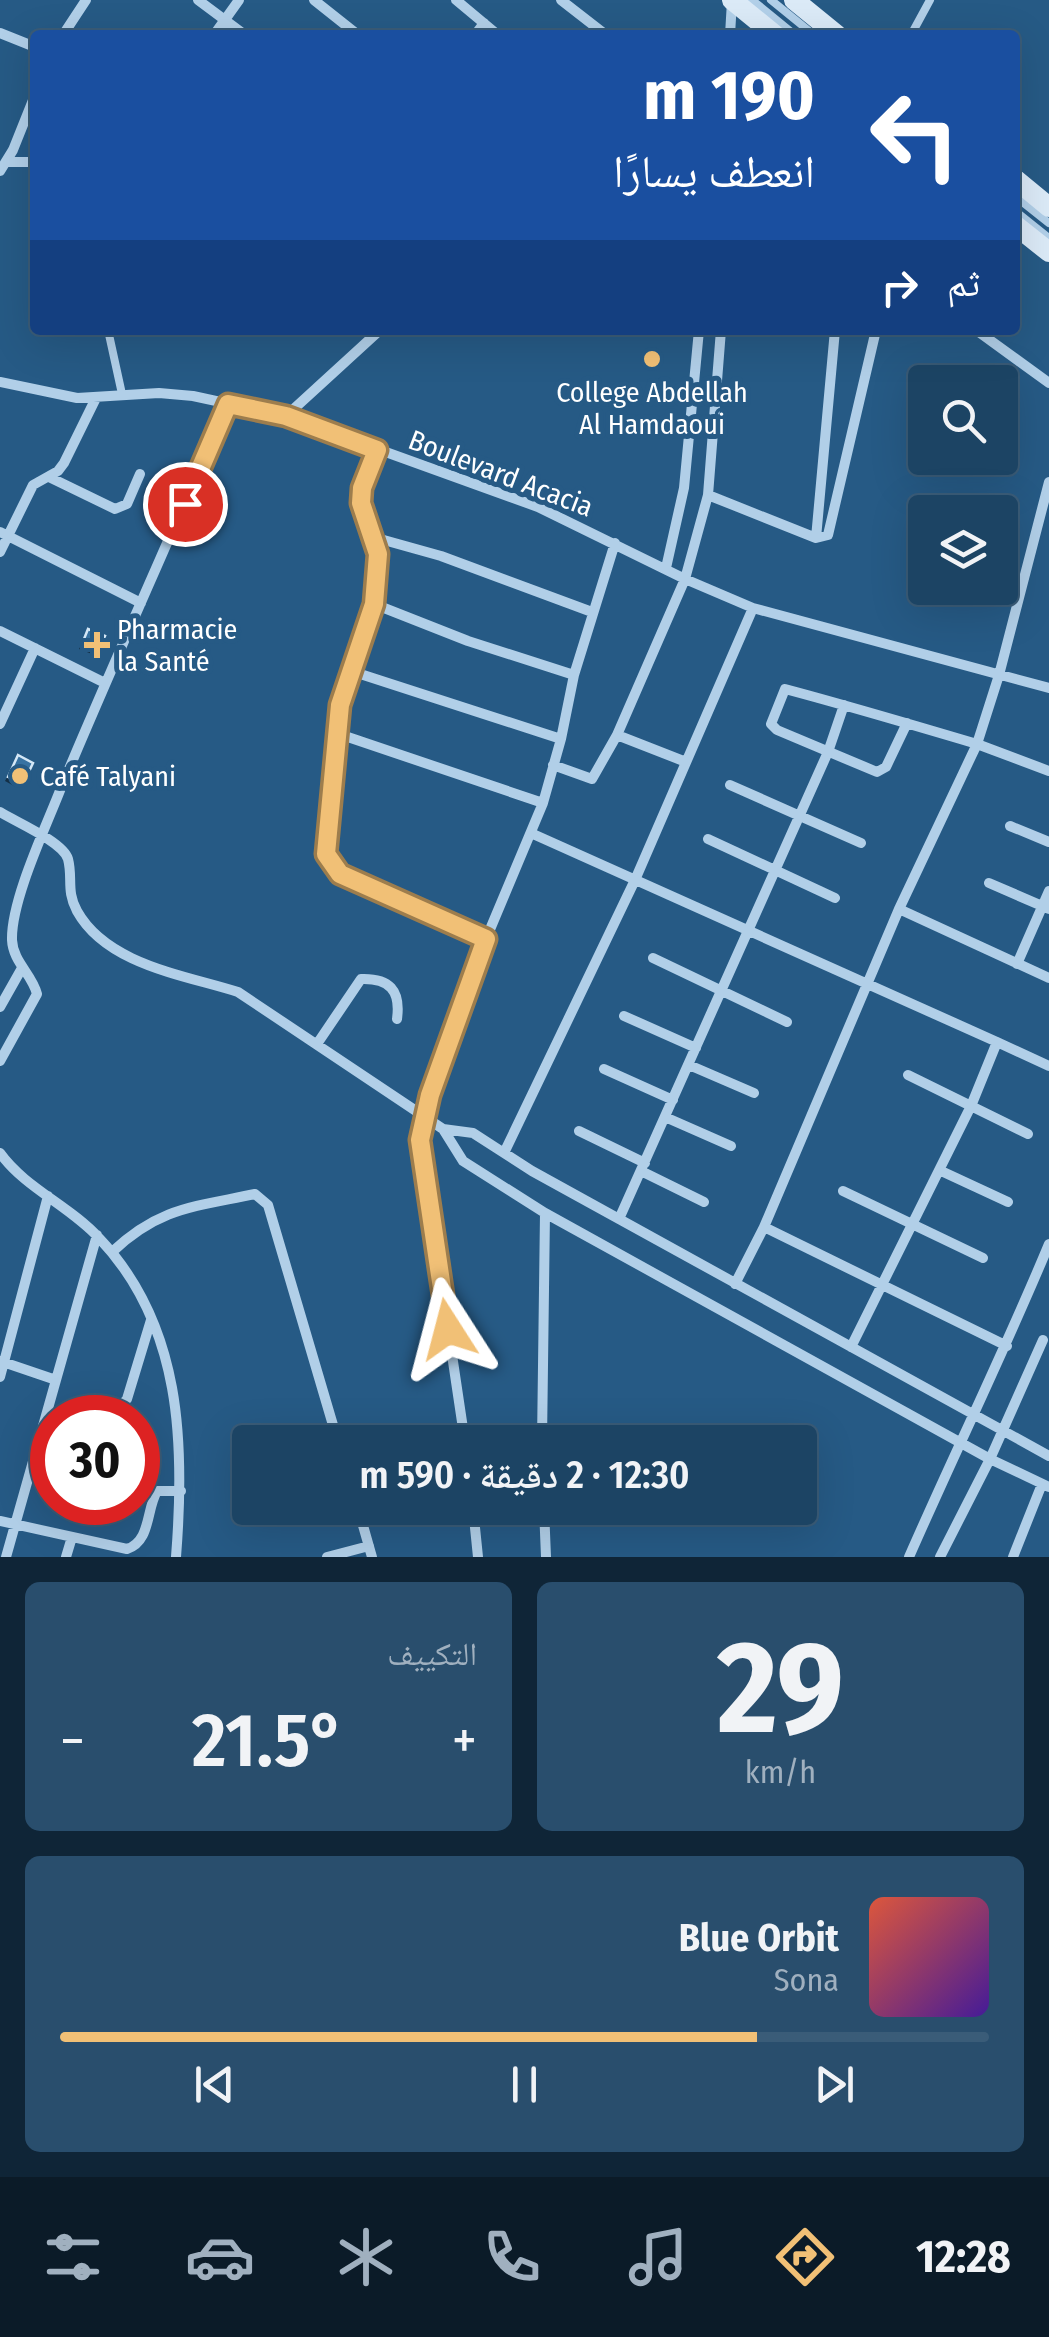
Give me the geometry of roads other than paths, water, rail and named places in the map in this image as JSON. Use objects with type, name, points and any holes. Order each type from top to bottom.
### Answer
[{"type":"main road","points":[[732,0],[769,30]]},
{"type":"main road","points":[[794,0],[832,30]]},
{"type":"main road","points":[[1020,183],[1049,206]]},
{"type":"main road","points":[[1020,229],[1049,252]]},
{"type":"street","points":[[66,30],[86,0]]},
{"type":"street","points":[[198,0],[238,30]]},
{"type":"street","points":[[217,30],[239,0]]},
{"type":"street","points":[[314,0],[347,30]]},
{"type":"street","points":[[456,0],[492,30]]},
{"type":"street","points":[[561,0],[600,30]]},
{"type":"street","points":[[730,30],[732,0]]},
{"type":"street","points":[[478,30],[484,23]]},
{"type":"street","points":[[0,32],[30,45]]},
{"type":"street","points":[[7,161],[30,107]]},
{"type":"street","points":[[0,144],[7,161]]},
{"type":"street","points":[[286,416],[375,335]]},
{"type":"street","points":[[666,568],[684,488],[699,335]]},
{"type":"street","points":[[554,766],[592,779],[617,735],[685,579],[708,494],[721,335]]},
{"type":"street","points":[[816,538],[835,335]]},
{"type":"street","points":[[708,494],[816,538],[831,530],[875,335]]},
{"type":"street","points":[[983,335],[1049,383]]},
{"type":"street","name":"Boulevard Acacia","points":[[0,382],[58,396],[194,396],[286,416],[538,506],[753,608],[1049,688]]},
{"type":"street","points":[[0,552],[4,534],[33,485],[64,464],[96,398]]},
{"type":"street","points":[[0,1061],[37,994],[12,939],[41,837],[228,404]]},
{"type":"street","points":[[377,450],[362,488],[361,503],[378,554],[374,604],[351,670],[336,734],[326,842],[330,864],[340,874],[486,939]]},
{"type":"street","points":[[49,477],[116,509],[127,504],[140,474]]},
{"type":"street","points":[[735,1284],[764,1227],[898,909],[978,744],[1049,482]]},
{"type":"street","points":[[4,534],[140,603]]},
{"type":"street","points":[[373,537],[441,556],[592,612]]},
{"type":"street","points":[[462,1425],[420,1140],[424,1116],[486,939],[533,834],[561,739],[574,675],[614,543]]},
{"type":"street","points":[[374,604],[574,675]]},
{"type":"street","points":[[504,1153],[635,880],[753,608]]},
{"type":"street","points":[[0,631],[105,682]]},
{"type":"street","points":[[0,724],[35,648]]},
{"type":"street","points":[[351,670],[561,739]]},
{"type":"street","points":[[907,723],[878,772],[771,724],[785,688],[907,723],[978,744],[1049,771]]},
{"type":"street","points":[[620,1219],[828,752],[844,705]]},
{"type":"street","points":[[336,734],[543,803]]},
{"type":"street","points":[[617,735],[686,762]]},
{"type":"street","points":[[730,784],[862,843]]},
{"type":"street","points":[[0,812],[62,848],[69,862],[67,888],[78,914],[99,936],[142,964],[172,976],[238,992],[443,1128],[473,1133],[735,1284],[1049,1456]]},
{"type":"street","points":[[1010,826],[1049,842]]},
{"type":"street","points":[[533,834],[1049,1066]]},
{"type":"street","points":[[708,839],[835,898]]},
{"type":"street","points":[[989,883],[1046,908]]},
{"type":"street","points":[[1017,964],[1046,908],[1049,891]]},
{"type":"street","points":[[898,909],[1049,978]]},
{"type":"street","points":[[653,958],[787,1022]]},
{"type":"street","points":[[0,1007],[22,968]]},
{"type":"street","points":[[317,1044],[360,979],[376,978],[392,988],[400,1001],[397,1019]]},
{"type":"street","points":[[624,1016],[696,1048]]},
{"type":"street","points":[[851,1346],[971,1106],[997,1042]]},
{"type":"street","points":[[688,1065],[754,1092]]},
{"type":"street","points":[[604,1069],[673,1100]]},
{"type":"street","points":[[908,1075],[1028,1134]]},
{"type":"street","points":[[665,1118],[731,1146]]},
{"type":"street","points":[[443,1128],[462,1161],[545,1212],[990,1459],[1046,1486],[1013,1557]]},
{"type":"street","points":[[579,1131],[704,1202]]},
{"type":"street","points":[[0,1153],[5,1168],[97,1235],[112,1252],[151,1319],[171,1374],[178,1414],[181,1490],[176,1557]]},
{"type":"street","points":[[939,1170],[1008,1202]]},
{"type":"street","points":[[843,1191],[982,1258]]},
{"type":"street","points":[[112,1252],[137,1228],[154,1219],[255,1194],[262,1198],[268,1205],[333,1425]]},
{"type":"street","points":[[0,1377],[48,1196]]},
{"type":"street","points":[[542,1425],[545,1212]]},
{"type":"street","points":[[764,1227],[1007,1346]]},
{"type":"street","points":[[6,1557],[97,1235]]},
{"type":"street","points":[[909,1557],[959,1442],[1007,1346],[1049,1244]]},
{"type":"street","points":[[128,1395],[151,1319]]},
{"type":"street","points":[[940,1557],[1003,1432],[1043,1340]]},
{"type":"street","points":[[2,1362],[56,1380]]},
{"type":"street","points":[[0,1520],[127,1549],[143,1536],[154,1495],[161,1489],[181,1490]]},
{"type":"street","points":[[326,1557],[371,1552],[363,1525]]},
{"type":"street","points":[[474,1525],[478,1557]]},
{"type":"street","points":[[545,1525],[546,1557]]},
{"type":"street","points":[[66,1557],[72,1537]]},
{"type":"lane","points":[[752,0],[789,30]]},
{"type":"lane","points":[[770,0],[808,30]]},
{"type":"lane","points":[[914,30],[930,0]]},
{"type":"lane","points":[[1020,200],[1049,223]]},
{"type":"lane","points":[[1020,214],[1049,238]]},
{"type":"lane","points":[[109,335],[122,394]]},
{"type":"place","name":"College Abdellah Al Hamdaoui","points":[[652,359]]},
{"type":"place","name":"Pharmacie la Santé","points":[[97,645]]},
{"type":"place","name":"Café Talyani","points":[[20,776]]}]
